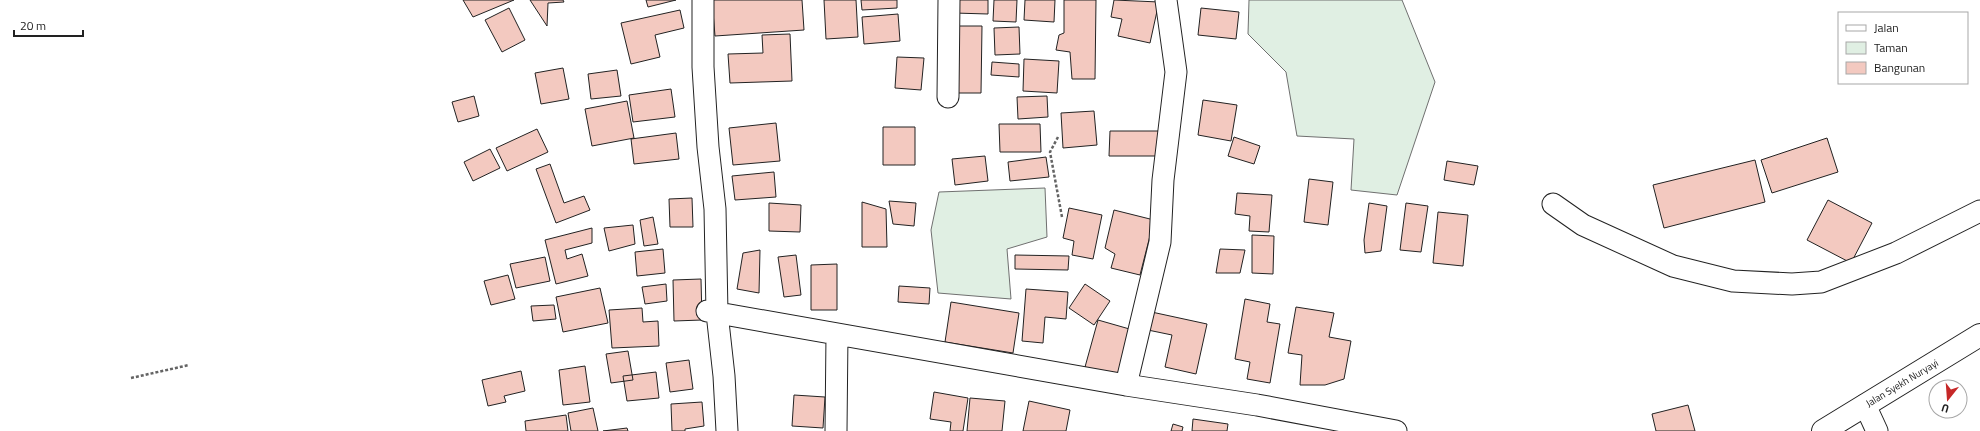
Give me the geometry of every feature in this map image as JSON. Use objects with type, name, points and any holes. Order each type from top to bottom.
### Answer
[{"type":"main road","name":"Jalan Syekh Nuryayi","points":[[1823,431],[1980,335]]},
{"type":"street","points":[[702,0],[704,16],[703,67],[708,147],[715,209],[712,312],[725,390],[727,431]]},
{"type":"street","points":[[948,97],[949,0]]},
{"type":"street","points":[[1126,385],[1160,242],[1163,180],[1176,72],[1166,0]]},
{"type":"street","points":[[1553,204],[1583,225],[1673,266],[1733,281],[1792,284],[1821,282],[1896,253],[1980,211]]},
{"type":"street","points":[[712,312],[1126,385],[1257,405],[1396,431]]},
{"type":"street","points":[[836,431],[837,334]]},
{"type":"street","points":[[1865,405],[1877,431]]},
{"type":"path","points":[[1058,137],[1050,152],[1062,217]]},
{"type":"path","points":[[131,378],[190,365]]},
{"type":"green space","points":[[1249,0],[1402,0],[1435,82],[1397,195],[1351,190],[1354,139],[1297,136],[1286,72],[1248,34]]},
{"type":"green space","points":[[1045,188],[1047,237],[1007,249],[1011,299],[938,293],[931,230],[939,192]]},
{"type":"building","points":[[463,0],[514,0],[473,17]]},
{"type":"building","points":[[530,0],[563,0],[564,2],[548,3],[547,26]]},
{"type":"building","points":[[646,0],[676,0],[648,7]]},
{"type":"building","points":[[712,0],[802,0],[804,30],[715,36]]},
{"type":"building","points":[[824,0],[856,0],[858,37],[826,39]]},
{"type":"building","points":[[861,0],[897,0],[897,8],[862,10]]},
{"type":"building","points":[[954,0],[988,0],[988,14],[954,13]]},
{"type":"building","points":[[994,0],[1017,0],[1016,22],[993,21]]},
{"type":"building","points":[[1025,0],[1055,0],[1054,22],[1024,20]]},
{"type":"building","points":[[1064,0],[1096,0],[1095,79],[1072,79],[1070,52],[1056,50],[1059,35],[1064,33]]},
{"type":"building","points":[[1114,0],[1159,2],[1150,43],[1118,36],[1122,19],[1111,17]]},
{"type":"building","points":[[509,8],[525,40],[502,52],[485,20]]},
{"type":"building","points":[[1201,8],[1239,12],[1236,39],[1198,35]]},
{"type":"building","points":[[680,10],[684,28],[655,35],[660,57],[631,64],[621,23]]},
{"type":"building","points":[[898,14],[900,41],[864,44],[862,17]]},
{"type":"building","points":[[952,26],[982,26],[981,93],[951,93]]},
{"type":"building","points":[[1019,27],[1020,54],[995,55],[994,28]]},
{"type":"building","points":[[790,34],[792,81],[730,83],[728,54],[763,53],[762,35]]},
{"type":"building","points":[[897,57],[924,58],[921,90],[895,88]]},
{"type":"building","points":[[1024,59],[1059,61],[1057,93],[1023,91]]},
{"type":"building","points":[[992,62],[1019,64],[1019,77],[991,75]]},
{"type":"building","points":[[563,68],[569,99],[541,104],[535,73]]},
{"type":"building","points":[[617,70],[621,96],[591,99],[588,74]]},
{"type":"building","points":[[671,89],[675,117],[633,122],[629,95]]},
{"type":"building","points":[[474,96],[479,116],[458,122],[452,102]]},
{"type":"building","points":[[1047,96],[1048,117],[1018,119],[1017,97]]},
{"type":"building","points":[[1203,100],[1237,105],[1231,141],[1198,135]]},
{"type":"building","points":[[627,101],[634,138],[592,146],[585,109]]},
{"type":"building","points":[[1094,111],[1097,145],[1063,148],[1061,113]]},
{"type":"building","points":[[776,123],[780,161],[733,165],[729,128]]},
{"type":"building","points":[[999,124],[1040,124],[1041,152],[1000,152]]},
{"type":"building","points":[[883,127],[915,127],[915,165],[883,165]]},
{"type":"building","points":[[537,129],[548,152],[507,171],[496,148]]},
{"type":"building","points":[[1110,131],[1162,131],[1161,156],[1109,156]]},
{"type":"building","points":[[676,133],[679,159],[634,164],[631,139]]},
{"type":"building","points":[[1234,137],[1260,146],[1254,164],[1228,156]]},
{"type":"building","points":[[1827,138],[1838,172],[1772,193],[1761,160]]},
{"type":"building","points":[[490,149],[500,168],[473,181],[464,162]]},
{"type":"building","points":[[985,156],[988,181],[955,185],[952,159]]},
{"type":"building","points":[[1046,157],[1049,177],[1010,181],[1008,162]]},
{"type":"building","points":[[1755,160],[1765,202],[1664,228],[1653,185]]},
{"type":"building","points":[[1447,161],[1478,166],[1474,185],[1444,180]]},
{"type":"building","points":[[550,164],[564,203],[584,196],[590,210],[556,223],[536,169]]},
{"type":"building","points":[[774,172],[776,197],[735,200],[732,176]]},
{"type":"building","points":[[1309,179],[1333,182],[1328,225],[1304,222]]},
{"type":"building","points":[[1237,193],[1272,195],[1269,232],[1249,231],[1250,216],[1235,214]]},
{"type":"building","points":[[692,198],[693,227],[670,227],[669,199]]},
{"type":"building","points":[[1828,200],[1872,223],[1851,263],[1807,240]]},
{"type":"building","points":[[889,201],[916,203],[914,226],[893,224]]},
{"type":"building","points":[[862,202],[886,209],[887,247],[862,247]]},
{"type":"building","points":[[769,203],[801,205],[800,232],[769,231]]},
{"type":"building","points":[[1369,203],[1387,206],[1381,251],[1365,253],[1364,240]]},
{"type":"building","points":[[1406,203],[1428,206],[1421,252],[1400,250]]},
{"type":"building","points":[[1069,208],[1102,215],[1093,259],[1072,255],[1074,241],[1063,238]]},
{"type":"building","points":[[1114,210],[1154,220],[1140,275],[1111,268],[1115,254],[1105,248]]},
{"type":"building","points":[[1438,212],[1468,215],[1463,266],[1433,263]]},
{"type":"building","points":[[653,217],[658,244],[644,246],[640,220]]},
{"type":"building","points":[[633,225],[635,244],[609,251],[604,228]]},
{"type":"building","points":[[592,228],[592,243],[565,250],[567,259],[582,254],[588,276],[556,284],[545,240]]},
{"type":"building","points":[[1252,235],[1274,236],[1273,274],[1252,273]]},
{"type":"building","points":[[663,249],[665,273],[637,276],[635,252]]},
{"type":"building","points":[[1220,249],[1245,250],[1240,273],[1216,273]]},
{"type":"building","points":[[760,250],[759,293],[737,289],[743,253]]},
{"type":"building","points":[[796,255],[801,295],[784,297],[778,257]]},
{"type":"building","points":[[1015,255],[1069,256],[1068,270],[1015,269]]},
{"type":"building","points":[[545,257],[550,281],[516,288],[510,264]]},
{"type":"building","points":[[837,264],[837,310],[811,310],[811,265]]},
{"type":"building","points":[[508,275],[515,299],[491,305],[484,281]]},
{"type":"building","points":[[701,279],[702,320],[674,321],[673,280]]},
{"type":"building","points":[[666,284],[667,301],[645,304],[642,287]]},
{"type":"building","points":[[1085,284],[1110,301],[1094,325],[1069,308]]},
{"type":"building","points":[[899,286],[930,288],[929,304],[898,302]]},
{"type":"building","points":[[600,288],[608,323],[563,332],[556,297]]},
{"type":"building","points":[[1026,289],[1068,292],[1066,319],[1045,317],[1043,343],[1022,341]]},
{"type":"building","points":[[1245,299],[1270,304],[1267,322],[1280,324],[1270,383],[1247,379],[1250,362],[1235,359]]},
{"type":"building","points":[[951,302],[1019,313],[1013,353],[945,342]]},
{"type":"building","points":[[554,305],[556,319],[533,321],[531,306]]},
{"type":"building","points":[[1296,307],[1334,313],[1329,337],[1351,341],[1344,379],[1325,385],[1300,385],[1302,355],[1288,353]]},
{"type":"building","points":[[642,308],[643,322],[658,321],[659,346],[612,348],[609,310]]},
{"type":"building","points":[[1147,311],[1207,324],[1196,374],[1165,367],[1172,335],[1143,329]]},
{"type":"building","points":[[1098,320],[1133,330],[1119,377],[1085,367]]},
{"type":"building","points":[[628,351],[633,380],[611,383],[606,354]]},
{"type":"building","points":[[689,360],[693,389],[670,392],[666,363]]},
{"type":"building","points":[[585,366],[590,402],[563,405],[559,370]]},
{"type":"building","points":[[521,371],[525,391],[504,396],[506,402],[488,406],[482,380]]},
{"type":"building","points":[[656,372],[659,398],[627,401],[623,376]]},
{"type":"building","points":[[934,392],[968,398],[963,431],[950,431],[951,422],[930,419]]},
{"type":"building","points":[[794,395],[825,397],[823,428],[792,426]]},
{"type":"building","points":[[970,398],[1005,401],[1002,431],[967,431]]},
{"type":"building","points":[[1029,401],[1070,410],[1066,431],[1023,431]]},
{"type":"building","points":[[702,402],[704,426],[685,429],[685,431],[672,431],[671,404]]},
{"type":"building","points":[[1688,405],[1695,431],[1656,431],[1652,414]]},
{"type":"building","points":[[593,408],[598,431],[571,431],[568,413]]},
{"type":"building","points":[[566,415],[568,431],[526,431],[525,421]]},
{"type":"building","points":[[1193,419],[1228,424],[1227,431],[1192,431]]},
{"type":"building","points":[[1173,424],[1183,427],[1182,431],[1171,431]]},
{"type":"building","points":[[627,428],[628,431],[603,431]]}]
